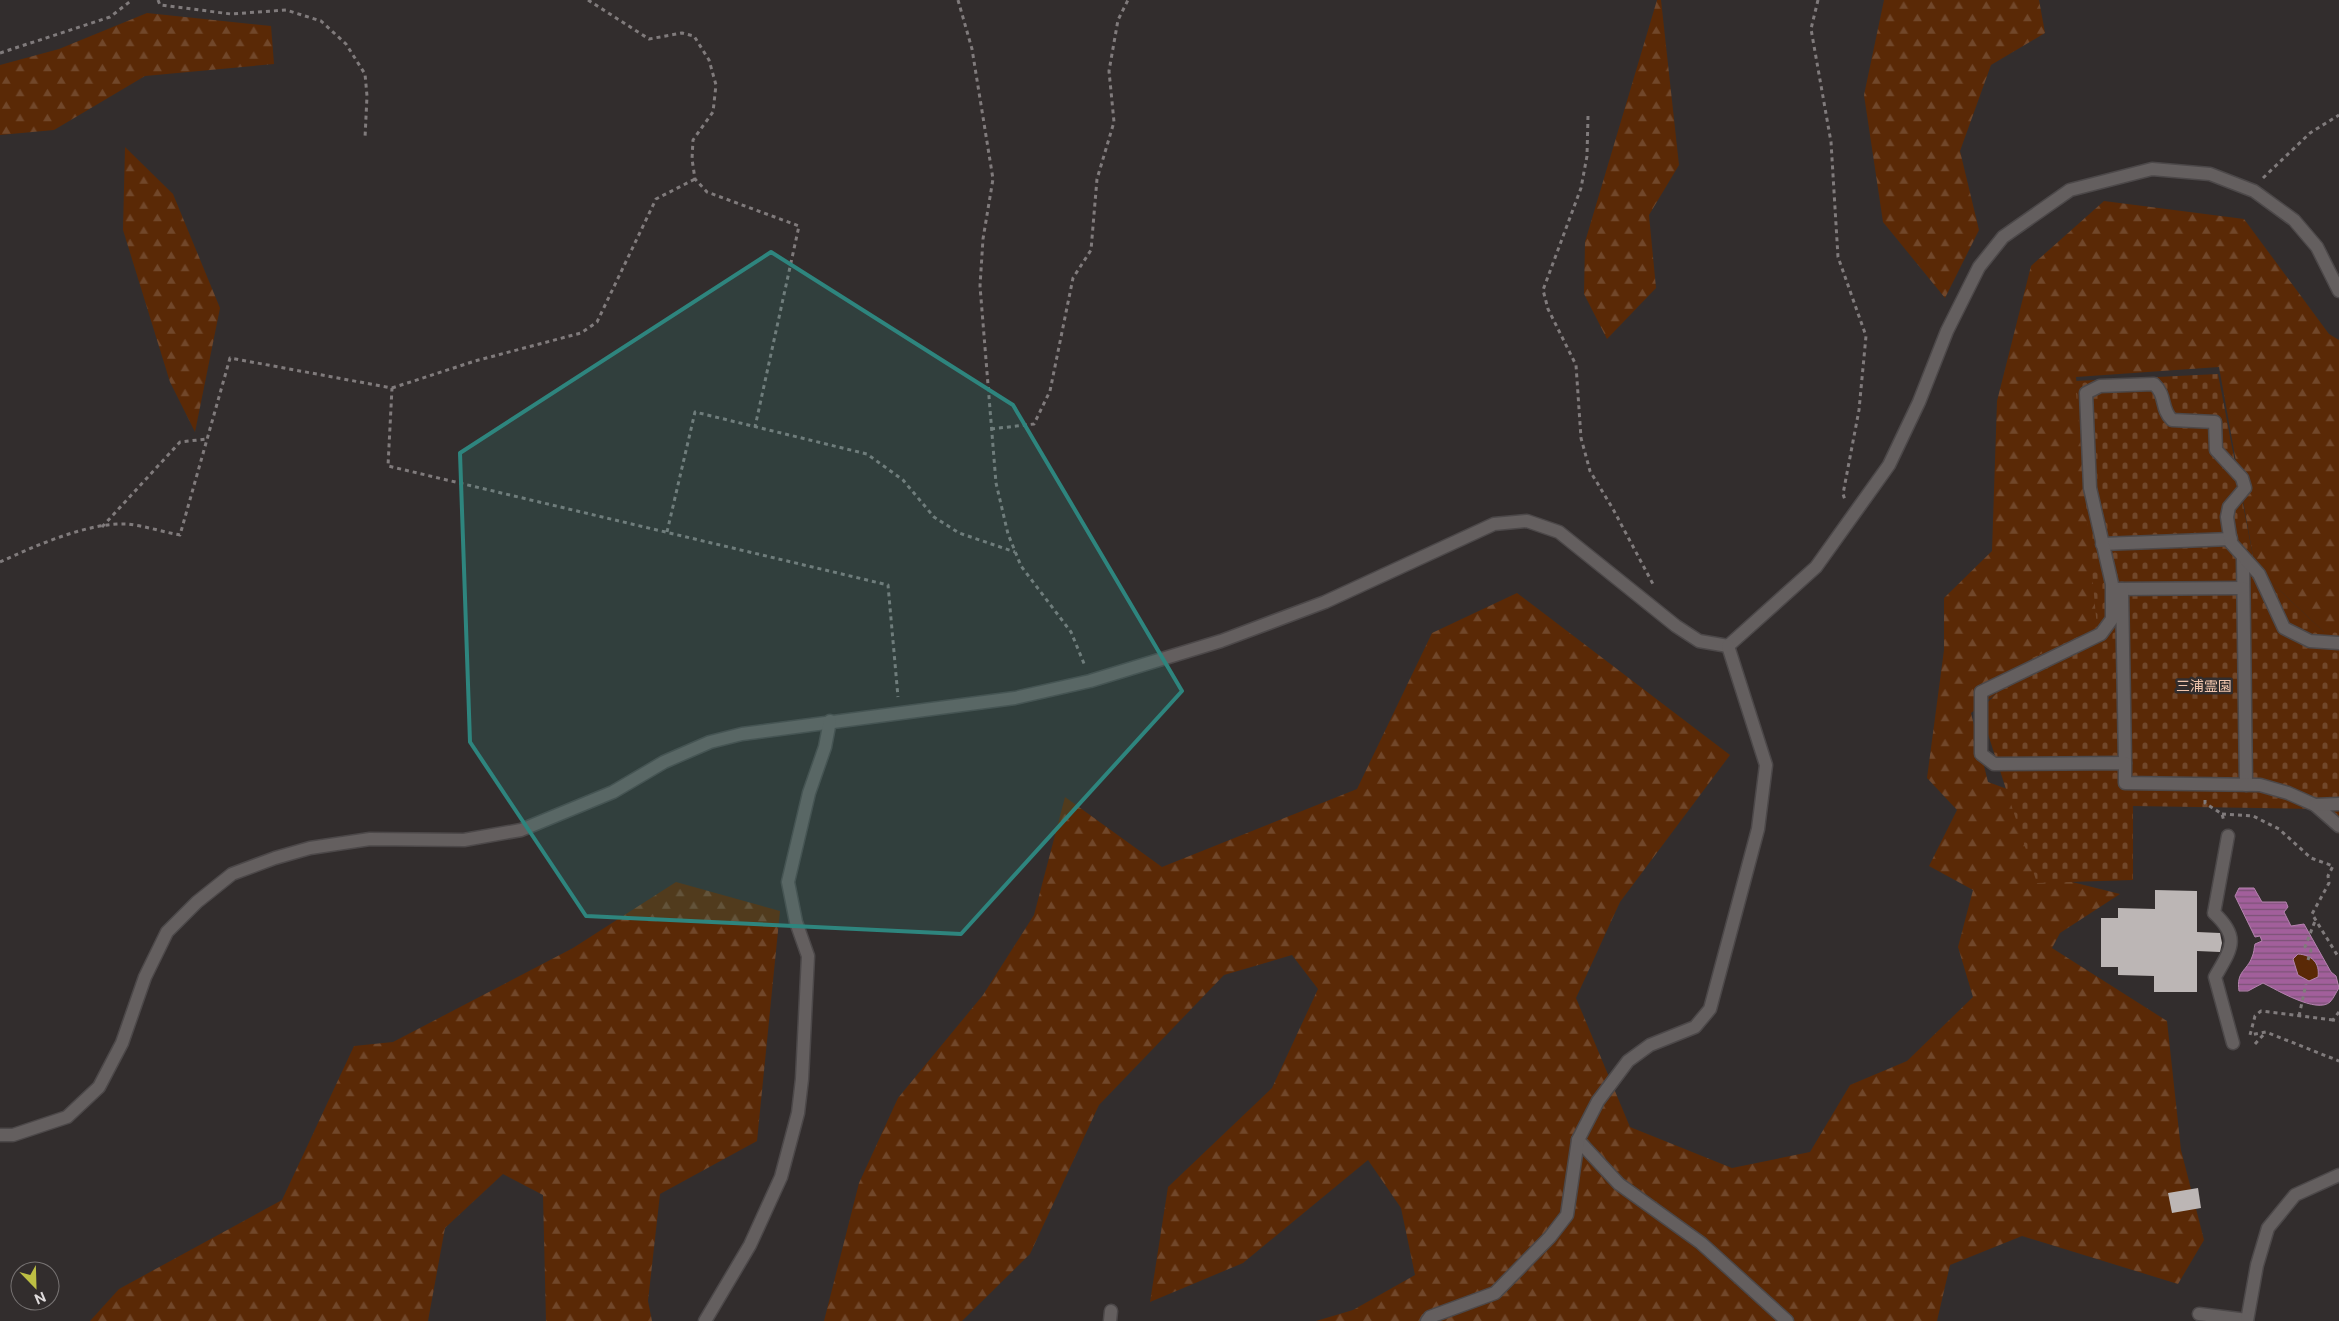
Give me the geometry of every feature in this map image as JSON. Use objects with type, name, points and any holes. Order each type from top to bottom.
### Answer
[{"type":"street","points":[[1728,646],[1816,566],[1889,465],[1919,402],[1947,331],[1979,267],[2003,237],[2070,190],[2152,169],[2210,174],[2254,191],[2294,220],[2317,247],[2339,291]]},
{"type":"street","points":[[2339,643],[2310,641],[2284,628],[2259,574],[2231,543],[2227,517],[2229,507],[2245,488],[2242,478],[2216,450],[2215,422],[2172,420],[2165,412],[2162,392],[2154,384],[2100,386],[2086,393],[2090,488],[2102,544],[2117,589],[2125,783],[2260,785],[2288,792],[2315,805],[2339,826]]},
{"type":"street","points":[[0,1136],[13,1135],[67,1117],[99,1087],[122,1043],[145,977],[167,932],[198,902],[232,874],[275,858],[310,848],[370,839],[464,840],[521,830],[560,816],[612,792],[664,762],[710,742],[742,734],[830,721],[1015,698],[1090,681],[1220,642],[1325,602],[1494,524],[1527,521],[1559,532],[1630,591],[1699,641],[1728,646]]},
{"type":"street","points":[[2102,544],[2231,539]]},
{"type":"street","points":[[2243,558],[2246,785]]},
{"type":"street","points":[[2117,589],[2243,588]]},
{"type":"street","points":[[2117,589],[2112,619],[2102,634],[1981,692],[1981,754],[1994,764],[2125,763]]},
{"type":"street","points":[[1427,1321],[1430,1317],[1495,1293],[1550,1237],[1567,1214],[1578,1140],[1598,1101],[1628,1061],[1650,1045],[1695,1027],[1710,1009],[1758,829],[1766,765],[1728,646]]},
{"type":"street","points":[[705,1321],[750,1245],[777,1185],[798,1113],[802,1079],[808,956],[796,922],[788,882],[809,793],[830,721]]},
{"type":"street","points":[[2315,805],[2339,804]]},
{"type":"street","points":[[2228,836],[2214,913],[2228,926],[2231,948],[2215,977],[2233,1043]]},
{"type":"street","points":[[1578,1140],[1619,1184],[1701,1243],[1787,1321]]},
{"type":"street","points":[[2199,1314],[2247,1320],[2257,1265],[2268,1228],[2295,1195],[2339,1175]]},
{"type":"path","points":[[0,53],[110,16],[132,0]]},
{"type":"path","points":[[158,0],[160,5],[230,14],[286,10],[321,20],[346,44],[365,74],[367,96],[365,138]]},
{"type":"path","points":[[588,0],[648,39],[682,33],[694,36],[709,60],[716,85],[713,112],[693,140],[692,159],[696,179],[707,192],[799,226],[755,427]]},
{"type":"path","points":[[958,0],[972,49],[993,179],[983,239],[980,286],[996,483],[1008,534],[1021,566],[1071,632],[1090,681]]},
{"type":"path","points":[[992,429],[1034,424],[1050,391],[1073,278],[1091,250],[1097,179],[1114,122],[1109,70],[1118,20],[1128,0]]},
{"type":"path","points":[[1818,0],[1811,29],[1831,142],[1838,257],[1866,336],[1859,410],[1843,494],[1850,517]]},
{"type":"path","points":[[2254,191],[2269,170],[2310,133],[2339,114]]},
{"type":"path","points":[[1588,116],[1587,156],[1581,188],[1543,290],[1548,309],[1576,365],[1581,438],[1590,471],[1613,509],[1658,593]]},
{"type":"path","points":[[0,562],[49,539],[102,527],[127,524],[180,535],[230,358],[392,388],[475,361],[581,333],[597,322],[656,199],[696,179]]},
{"type":"path","points":[[392,388],[388,466],[888,585],[900,712]]},
{"type":"path","points":[[667,532],[695,412],[867,454],[903,480],[934,517],[960,533],[1016,552]]},
{"type":"path","points":[[102,527],[180,442],[207,439]]},
{"type":"path","points":[[2206,785],[2205,803],[2222,814],[2253,816],[2271,824],[2311,858],[2333,866],[2328,876],[2329,883],[2312,914],[2339,958]]},
{"type":"path","points":[[2222,814],[2228,836]]},
{"type":"path","points":[[2308,960],[2311,950],[2305,947],[2315,920]]},
{"type":"path","points":[[2299,1016],[2306,984]]},
{"type":"path","points":[[2339,1021],[2262,1011],[2255,1016],[2250,1035],[2266,1032],[2339,1061]]},
{"type":"path","points":[[2333,1020],[2339,1012]]},
{"type":"path","points":[[2255,1044],[2266,1032]]},
{"type":"highlighted area","points":[[771,252],[1013,405],[1182,691],[961,934],[586,916],[470,742],[460,453]]},
{"type":"green space","points":[[1657,0],[1661,0],[1679,165],[1649,215],[1656,288],[1607,339],[1584,294],[1585,242]]},
{"type":"green space","points":[[1884,0],[2039,0],[2045,33],[1991,65],[1960,151],[1979,230],[1945,298],[1883,222],[1864,95]]},
{"type":"green space","points":[[147,13],[271,26],[274,64],[145,76],[54,130],[0,135],[0,65],[59,49]]},
{"type":"green space","points":[[125,147],[173,194],[220,308],[195,432],[170,382],[123,230]]},
{"type":"green space","points":[[2104,201],[2244,219],[2329,334],[2339,340],[2339,632],[2324,632],[2255,567],[2219,367],[2076,377],[2101,626],[2051,652],[1971,713],[1988,782],[2040,801],[2052,877],[2120,894],[2060,933],[2052,948],[2167,1021],[2181,1150],[2204,1240],[2178,1284],[2022,1236],[1950,1265],[1937,1321],[1316,1321],[1353,1310],[1415,1275],[1401,1208],[1368,1160],[1243,1263],[1150,1302],[1168,1187],[1272,1088],[1318,989],[1292,955],[1224,975],[1099,1105],[1030,1254],[962,1321],[824,1321],[859,1183],[898,1098],[983,995],[1034,915],[1065,797],[1162,867],[1357,789],[1432,633],[1517,593],[1730,755],[1620,902],[1576,998],[1630,1127],[1732,1168],[1810,1152],[1850,1085],[1907,1061],[1973,997],[1958,947],[1973,890],[1929,866],[1957,810],[1927,778],[1944,650],[1944,598],[1992,551],[1997,401],[2031,266]]},
{"type":"green space","name":"三浦霊園","points":[[2218,374],[2255,567],[2324,632],[2339,632],[2339,834],[2317,809],[2133,806],[2133,880],[2037,883],[1980,710],[2032,658],[2097,628],[2075,381]]},
{"type":"green space","points":[[676,882],[780,911],[757,1141],[660,1194],[648,1301],[652,1321],[546,1321],[543,1195],[503,1174],[445,1228],[428,1321],[90,1321],[119,1289],[282,1200],[354,1046],[393,1042],[573,948]]},
{"type":"green space","points":[[2298,954],[2307,956],[2314,961],[2318,977],[2309,981],[2298,975],[2293,959]]},
{"type":"shaded area","points":[[2239,888],[2254,888],[2262,902],[2286,902],[2288,907],[2284,912],[2291,926],[2304,924],[2331,972],[2336,976],[2339,988],[2330,1002],[2324,1005],[2307,1003],[2263,983],[2248,991],[2239,991],[2240,975],[2250,962],[2255,944],[2262,941],[2260,936],[2255,937],[2235,896]],"holes":[[[2298,954],[2311,958],[2318,968],[2318,977],[2309,981],[2298,975],[2293,959]]]},
{"type":"building","points":[[2155,890],[2197,891],[2197,932],[2220,933],[2222,943],[2220,952],[2197,951],[2197,992],[2154,992],[2154,976],[2118,975],[2118,967],[2101,967],[2101,918],[2118,918],[2118,908],[2155,909]]},
{"type":"building","points":[[2198,1188],[2201,1208],[2172,1213],[2168,1193]]}]
